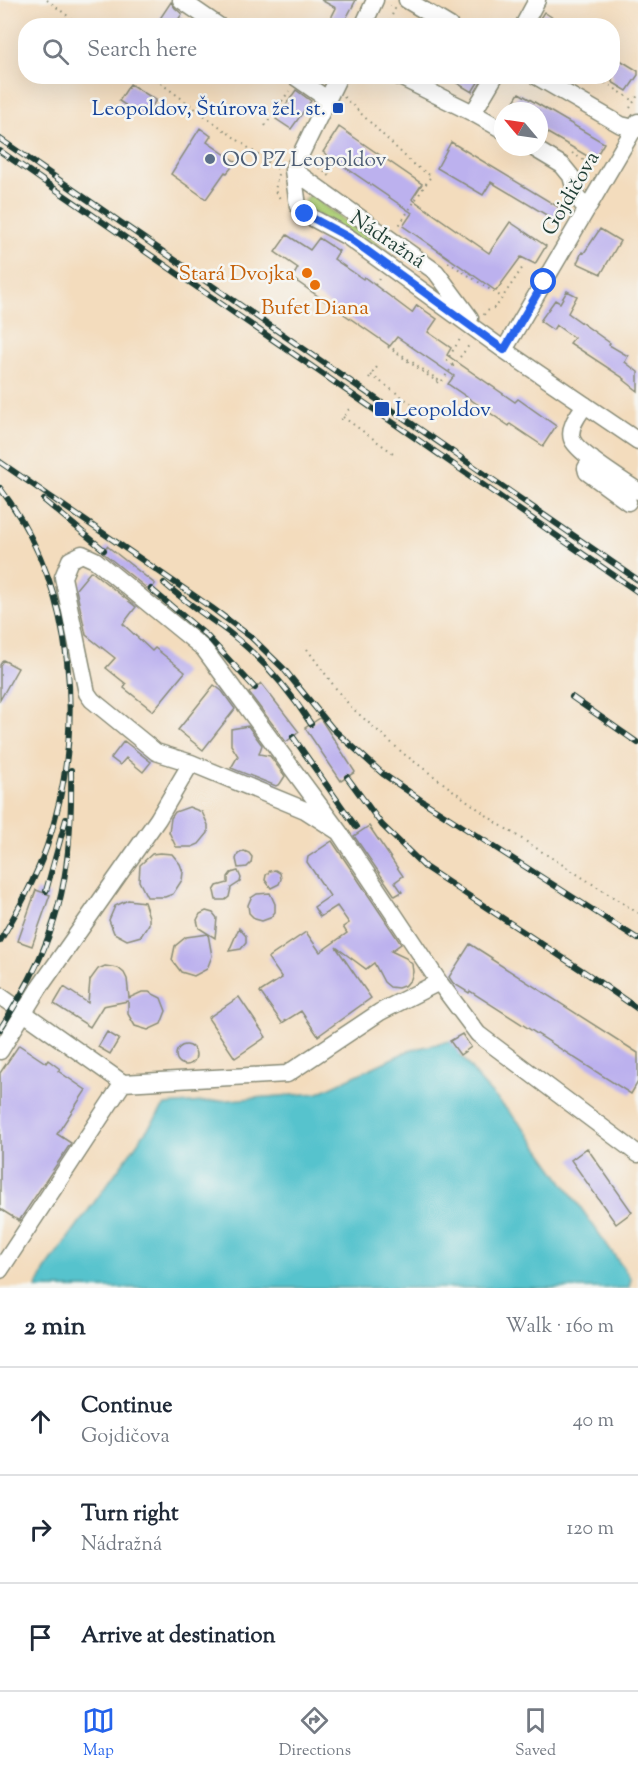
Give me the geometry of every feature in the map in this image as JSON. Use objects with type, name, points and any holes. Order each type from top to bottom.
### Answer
[{"type":"street","points":[[181,0],[207,18]]},
{"type":"street","points":[[407,0],[437,18]]},
{"type":"street","points":[[528,18],[537,0]]},
{"type":"street","points":[[369,18],[380,2]]},
{"type":"street","points":[[306,84],[333,100]]},
{"type":"street","points":[[293,170],[333,100],[337,84]]},
{"type":"street","points":[[414,84],[494,125]]},
{"type":"street","points":[[473,113],[490,84]]},
{"type":"street","points":[[550,84],[621,125],[637,126]]},
{"type":"street","name":"Gojdičova","points":[[504,350],[637,126]]},
{"type":"street","points":[[547,156],[562,165],[571,176],[577,198],[587,210]]},
{"type":"street","name":"Nádražná","points":[[293,170],[298,206],[305,214],[348,237],[483,328]]},
{"type":"street","name":"Nádražná","points":[[293,170],[436,272],[465,313],[504,350],[638,441]]},
{"type":"street","points":[[585,405],[573,424],[571,432],[572,440],[579,450],[592,459],[587,466],[587,472],[633,497]]},
{"type":"street","points":[[339,832],[305,810],[156,752],[92,700],[87,693],[63,578],[70,560],[82,554],[95,560],[204,649],[339,832],[439,982],[478,1034],[638,1154]]},
{"type":"street","points":[[0,1051],[39,988],[158,819],[191,764]]},
{"type":"street","points":[[0,996],[123,1083],[287,1074],[380,1012],[439,982]]},
{"type":"street","points":[[0,1270],[123,1083]]},
{"type":"path","points":[[46,0],[70,18]]},
{"type":"path","points":[[380,2],[395,9],[391,18]]},
{"type":"path","points":[[161,84],[279,170],[293,170]]},
{"type":"path","points":[[265,126],[284,102],[293,84]]},
{"type":"path","points":[[607,84],[634,101]]},
{"type":"path","points":[[333,100],[341,93],[413,164],[431,176],[398,226]]},
{"type":"path","points":[[576,155],[578,151]]},
{"type":"path","points":[[314,157],[314,164],[333,178]]},
{"type":"path","points":[[446,260],[503,297]]},
{"type":"path","points":[[385,351],[389,346],[441,382],[470,344],[477,344],[483,328],[485,312],[496,307],[523,267]]},
{"type":"path","points":[[454,365],[447,360],[462,336]]},
{"type":"path","points":[[388,348],[440,384]]},
{"type":"path","points":[[377,367],[370,376],[422,411]]},
{"type":"path","points":[[349,410],[342,419],[393,453]]},
{"type":"path","points":[[307,649],[352,708],[404,754],[497,823],[638,913]]},
{"type":"green space","points":[[313,194],[322,194],[322,204],[391,254],[388,259],[306,209],[305,199]]},
{"type":"water","points":[[450,1041],[481,1082],[526,1130],[631,1279],[629,1288],[36,1288],[45,1270],[165,1105],[318,1093],[410,1050]]},
{"type":"building","points":[[321,0],[356,0],[346,18],[331,18],[336,8]]},
{"type":"building","points":[[171,2],[182,14],[179,18],[160,18]]},
{"type":"building","points":[[544,12],[553,18],[540,18]]},
{"type":"building","points":[[620,60],[638,71],[638,75],[627,91],[615,84],[620,84]]},
{"type":"building","points":[[130,84],[156,100],[145,118],[119,101]]},
{"type":"building","points":[[458,84],[477,84],[472,92]]},
{"type":"building","points":[[296,90],[311,101],[291,129],[276,119]]},
{"type":"building","points":[[519,93],[534,102],[514,102]]},
{"type":"building","points":[[548,110],[604,143],[594,160],[548,133]]},
{"type":"building","points":[[339,127],[422,184],[412,199],[489,253],[510,222],[546,246],[535,264],[521,257],[496,291],[403,226],[412,213],[323,152]]},
{"type":"building","points":[[200,128],[211,136],[207,142],[236,162],[227,173],[225,172],[206,199],[171,174]]},
{"type":"building","points":[[451,142],[565,211],[558,222],[491,182],[483,195],[437,168]]},
{"type":"building","points":[[600,229],[620,241],[601,274],[577,263],[582,252],[584,253]]},
{"type":"building","name":"Leopoldov","points":[[287,235],[310,250],[319,238],[339,251],[334,259],[363,279],[364,277],[412,313],[417,305],[437,319],[428,332],[451,348],[447,355],[515,402],[518,399],[556,426],[543,446],[510,424],[509,426],[448,384],[454,376],[397,337],[390,346],[292,278],[298,268],[275,252]]},
{"type":"building","points":[[567,291],[577,296],[568,313],[610,343],[609,345],[628,356],[625,362],[638,372],[638,391],[625,379],[570,343],[574,338],[556,325],[553,330],[540,321],[555,300],[560,303]]},
{"type":"building","points":[[107,546],[155,584],[150,591],[102,552]]},
{"type":"building","points":[[91,571],[136,607],[123,624],[152,651],[155,648],[185,672],[153,711],[124,688],[126,684],[106,668],[115,658],[86,635],[76,589]]},
{"type":"building","points":[[3,660],[18,668],[0,700],[0,665]]},
{"type":"building","points":[[261,683],[299,732],[286,742],[249,693]]},
{"type":"building","points":[[214,685],[222,691],[235,709],[203,750],[178,730]]},
{"type":"building","points":[[320,718],[355,772],[341,781],[305,728]]},
{"type":"building","points":[[248,726],[262,745],[259,754],[270,756],[285,776],[280,784],[276,786],[231,768],[238,756],[231,745],[231,729]]},
{"type":"building","points":[[124,741],[151,762],[143,772],[126,758],[120,765],[111,758]]},
{"type":"building","points":[[189,807],[202,812],[208,825],[208,833],[199,844],[192,847],[176,847],[169,832],[171,818],[175,812]]},
{"type":"building","points":[[369,826],[403,876],[395,882],[402,892],[395,896],[354,836]]},
{"type":"building","points":[[332,841],[401,944],[391,951],[406,958],[412,964],[413,972],[406,985],[398,988],[390,987],[384,982],[374,963],[366,969],[336,947],[371,998],[318,1036],[301,1011],[282,1023],[260,992],[282,978],[268,958],[306,932],[320,952],[347,933],[343,927],[349,923],[337,906],[320,917],[314,907],[330,896],[307,862],[308,857]]},
{"type":"building","points":[[244,851],[252,857],[251,863],[247,867],[238,868],[236,859],[238,854]]},
{"type":"building","points":[[152,854],[172,854],[180,864],[183,872],[182,880],[173,894],[165,897],[147,897],[139,881],[140,865]]},
{"type":"building","points":[[275,870],[280,873],[281,879],[279,884],[271,888],[265,880],[266,875]]},
{"type":"building","points":[[238,871],[240,882],[231,888],[229,897],[225,900],[216,900],[214,891],[217,886],[228,883],[231,873]]},
{"type":"building","points":[[36,890],[50,895],[32,946],[18,941]]},
{"type":"building","points":[[270,893],[275,904],[275,912],[270,918],[262,921],[255,919],[249,913],[248,905],[251,898],[257,894]]},
{"type":"building","points":[[128,900],[144,902],[149,924],[141,936],[127,940],[114,933],[109,920],[115,906]]},
{"type":"building","points":[[206,911],[213,913],[217,918],[215,938],[199,928],[197,920],[200,914]]},
{"type":"building","points":[[239,928],[246,936],[246,943],[241,949],[229,951]]},
{"type":"building","points":[[208,934],[212,956],[207,969],[194,976],[181,972],[172,960],[175,946],[186,937]]},
{"type":"building","points":[[470,944],[638,1053],[638,1082],[631,1094],[470,991],[469,993],[453,983],[449,977]]},
{"type":"building","points":[[105,966],[118,968],[124,973],[129,998],[142,992],[149,992],[161,998],[166,1011],[161,1024],[148,1030],[135,1026],[128,1014],[128,1001],[103,1006],[90,1027],[54,1004],[64,987],[88,1003],[90,980],[98,969]]},
{"type":"building","points":[[239,997],[266,1037],[235,1058],[208,1018]]},
{"type":"building","points":[[107,1032],[119,1039],[110,1054],[98,1047]]},
{"type":"building","points":[[462,1034],[471,1047],[460,1055],[450,1041]]},
{"type":"building","points":[[19,1045],[46,1063],[48,1060],[60,1069],[58,1071],[86,1090],[57,1134],[71,1143],[19,1221],[0,1209],[0,1073]]},
{"type":"building","points":[[186,1045],[193,1048],[196,1055],[193,1062],[186,1065],[179,1062],[176,1055],[179,1048]]},
{"type":"building","points":[[587,1148],[632,1212],[616,1224],[571,1160]]},
{"type":"railway","points":[[0,139],[638,580]]},
{"type":"railway","points":[[0,151],[638,592]]},
{"type":"railway","points":[[0,462],[251,637],[283,668],[332,728],[383,774],[638,939]]},
{"type":"railway","points":[[0,488],[26,528],[45,570],[59,615],[67,661],[70,708],[67,755],[59,801],[47,846],[32,883],[0,941]]},
{"type":"railway","points":[[44,500],[104,550]]},
{"type":"railway","points":[[164,583],[231,634],[265,664],[311,724]]},
{"type":"railway","points":[[151,589],[207,636],[255,688]]},
{"type":"railway","points":[[572,697],[638,743]]},
{"type":"railway","points":[[293,737],[356,827]]},
{"type":"railway","points":[[0,1029],[36,966],[49,936],[58,906],[69,843],[71,770]]},
{"type":"railway","points":[[347,777],[382,825],[425,867],[638,1009]]},
{"type":"railway","points":[[46,891],[66,819]]},
{"type":"place","name":"Leopoldov, Štúrova žel. st.","points":[[338,108]]},
{"type":"place","name":"OO PZ Leopoldov","points":[[210,159]]},
{"type":"place","name":"Stará Dvojka","points":[[307,273]]},
{"type":"place","name":"Bufet Diana","points":[[315,285]]},
{"type":"place","name":"Leopoldov","points":[[382,409]]},
{"type":"route","points":[[305,214],[348,237],[504,350],[544,282]]}]
